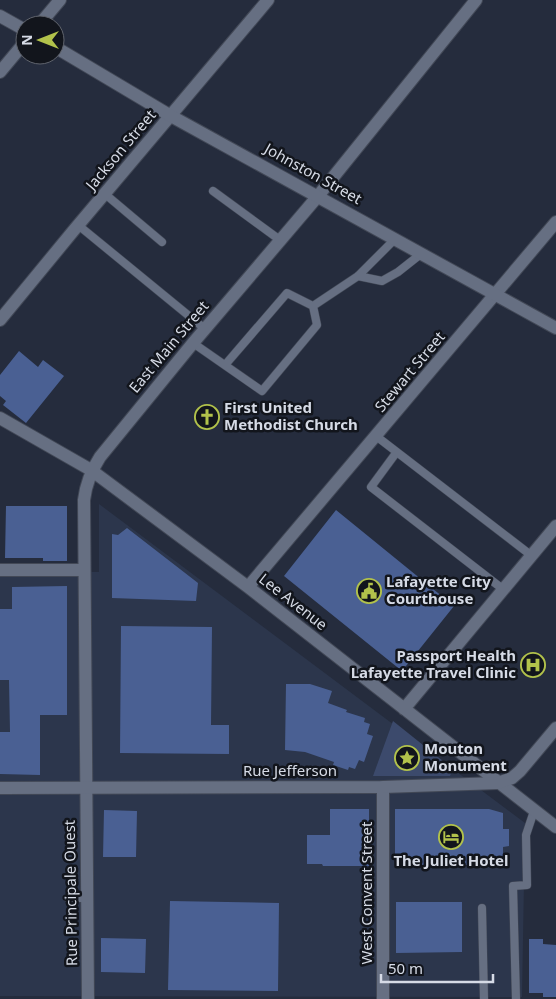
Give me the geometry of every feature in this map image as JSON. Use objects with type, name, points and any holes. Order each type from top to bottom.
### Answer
[{"type":"street","points":[[47,15],[60,0]]},
{"type":"street","name":"Jackson Street","points":[[0,320],[268,0]]},
{"type":"street","name":"East Main Street","points":[[86,787],[84,500],[86,484],[91,470],[193,343],[318,196],[476,0]]},
{"type":"street","points":[[0,16],[15,24]]},
{"type":"street","name":"Johnston Street","points":[[65,53],[171,116],[556,328]]},
{"type":"street","points":[[0,72],[15,54]]},
{"type":"street","name":"Stewart Street","points":[[248,588],[556,222]]},
{"type":"street","name":"Lee Avenue","points":[[0,418],[91,470],[248,588],[556,827]]},
{"type":"street","points":[[404,709],[556,526]]},
{"type":"street","points":[[0,570],[84,570]]},
{"type":"street","name":"Rue Jefferson","points":[[0,788],[383,787],[498,783],[512,778],[555,732]]},
{"type":"street","name":"Rue Principale Ouest","points":[[86,787],[88,999]]},
{"type":"street","name":"West Convent Street","points":[[383,787],[383,999]]},
{"type":"lane","points":[[214,191],[280,240]]},
{"type":"lane","points":[[105,194],[162,242]]},
{"type":"lane","points":[[78,225],[205,329]]},
{"type":"lane","points":[[312,306],[358,276],[395,238]]},
{"type":"lane","points":[[358,276],[382,281],[398,272],[422,253]]},
{"type":"lane","points":[[193,343],[225,366],[262,391],[317,325],[312,306],[287,293],[225,366]]},
{"type":"lane","points":[[376,436],[532,556]]},
{"type":"lane","points":[[396,452],[370,487],[504,590]]},
{"type":"lane","points":[[516,999],[513,886],[527,885],[526,835],[534,811]]},
{"type":"lane","points":[[68,898],[87,898]]},
{"type":"lane","points":[[482,908],[484,999]]},
{"type":"shaded area","points":[[99,504],[525,823],[522,997],[0,996],[0,572],[99,572]]},
{"type":"shaded area","points":[[393,721],[453,769],[450,776],[373,776]]},
{"type":"building","points":[[19,351],[38,367],[43,360],[64,376],[26,423],[3,405],[6,401],[0,396],[0,375]]},
{"type":"building","points":[[6,506],[67,506],[67,561],[43,561],[43,558],[5,558]]},
{"type":"building","name":"Lafayette City Courthouse","points":[[336,510],[454,606],[402,671],[284,576]]},
{"type":"building","points":[[127,528],[198,583],[196,601],[112,598],[112,534],[118,535]]},
{"type":"building","points":[[67,586],[67,715],[40,715],[40,775],[0,774],[0,732],[10,732],[9,680],[0,680],[0,609],[12,609],[12,587]]},
{"type":"building","points":[[121,626],[212,627],[211,725],[229,725],[229,754],[120,753]]},
{"type":"building","points":[[286,684],[310,684],[332,691],[328,703],[347,710],[346,712],[365,718],[364,722],[370,724],[367,734],[373,736],[364,762],[359,760],[355,769],[349,767],[348,770],[333,765],[334,762],[305,752],[285,750]]},
{"type":"building","points":[[330,809],[369,809],[369,866],[307,864],[307,835],[330,835]]},
{"type":"building","points":[[395,809],[489,809],[503,813],[503,829],[509,829],[509,846],[503,847],[503,865],[395,865]]},
{"type":"building","points":[[104,810],[137,811],[136,857],[103,857]]},
{"type":"building","points":[[170,901],[279,903],[278,991],[168,990]]},
{"type":"building","points":[[396,902],[462,902],[462,952],[396,953]]},
{"type":"building","points":[[101,938],[146,939],[145,973],[101,972]]},
{"type":"building","points":[[529,939],[543,939],[543,944],[556,945],[556,997],[543,997],[543,993],[529,993]]},
{"type":"place","name":"First United Methodist Church","points":[[207,417]]},
{"type":"place","name":"Lafayette City Courthouse","points":[[369,591]]},
{"type":"place","name":"Passport Health Lafayette Travel Clinic","points":[[533,665]]},
{"type":"place","name":"Mouton Monument","points":[[407,758]]},
{"type":"place","name":"The Juliet Hotel","points":[[451,837]]}]
